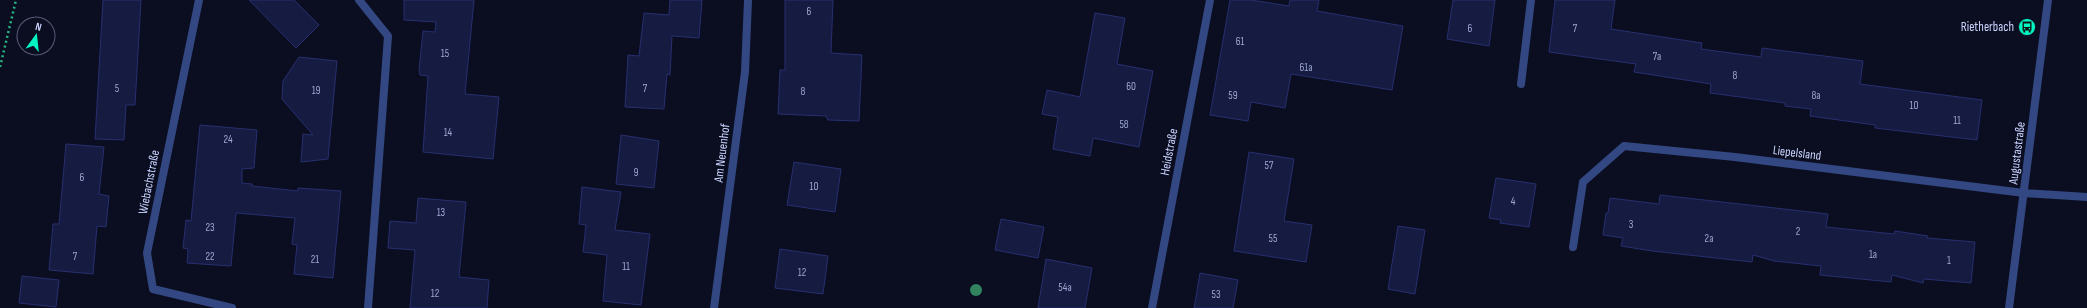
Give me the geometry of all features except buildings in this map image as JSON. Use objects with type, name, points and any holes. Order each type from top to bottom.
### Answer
[{"type":"street","name":"Wiebachstraße","points":[[199,0],[147,252],[153,289],[232,308]]},
{"type":"street","points":[[359,0],[388,36],[368,308]]},
{"type":"street","name":"Am Neuenhof","points":[[714,308],[745,72],[748,0]]},
{"type":"street","name":"Heidstraße","points":[[1152,308],[1210,0]]},
{"type":"street","points":[[1521,84],[1531,0]]},
{"type":"street","name":"Augustastraße","points":[[2009,308],[2048,0]]},
{"type":"street","name":"Liepelsland","points":[[1573,247],[1583,182],[1624,146],[1735,157],[2024,193],[2087,197]]},
{"type":"path","points":[[0,67],[16,0]]},
{"type":"place","name":"Rietherbach","points":[[2027,27]]}]
